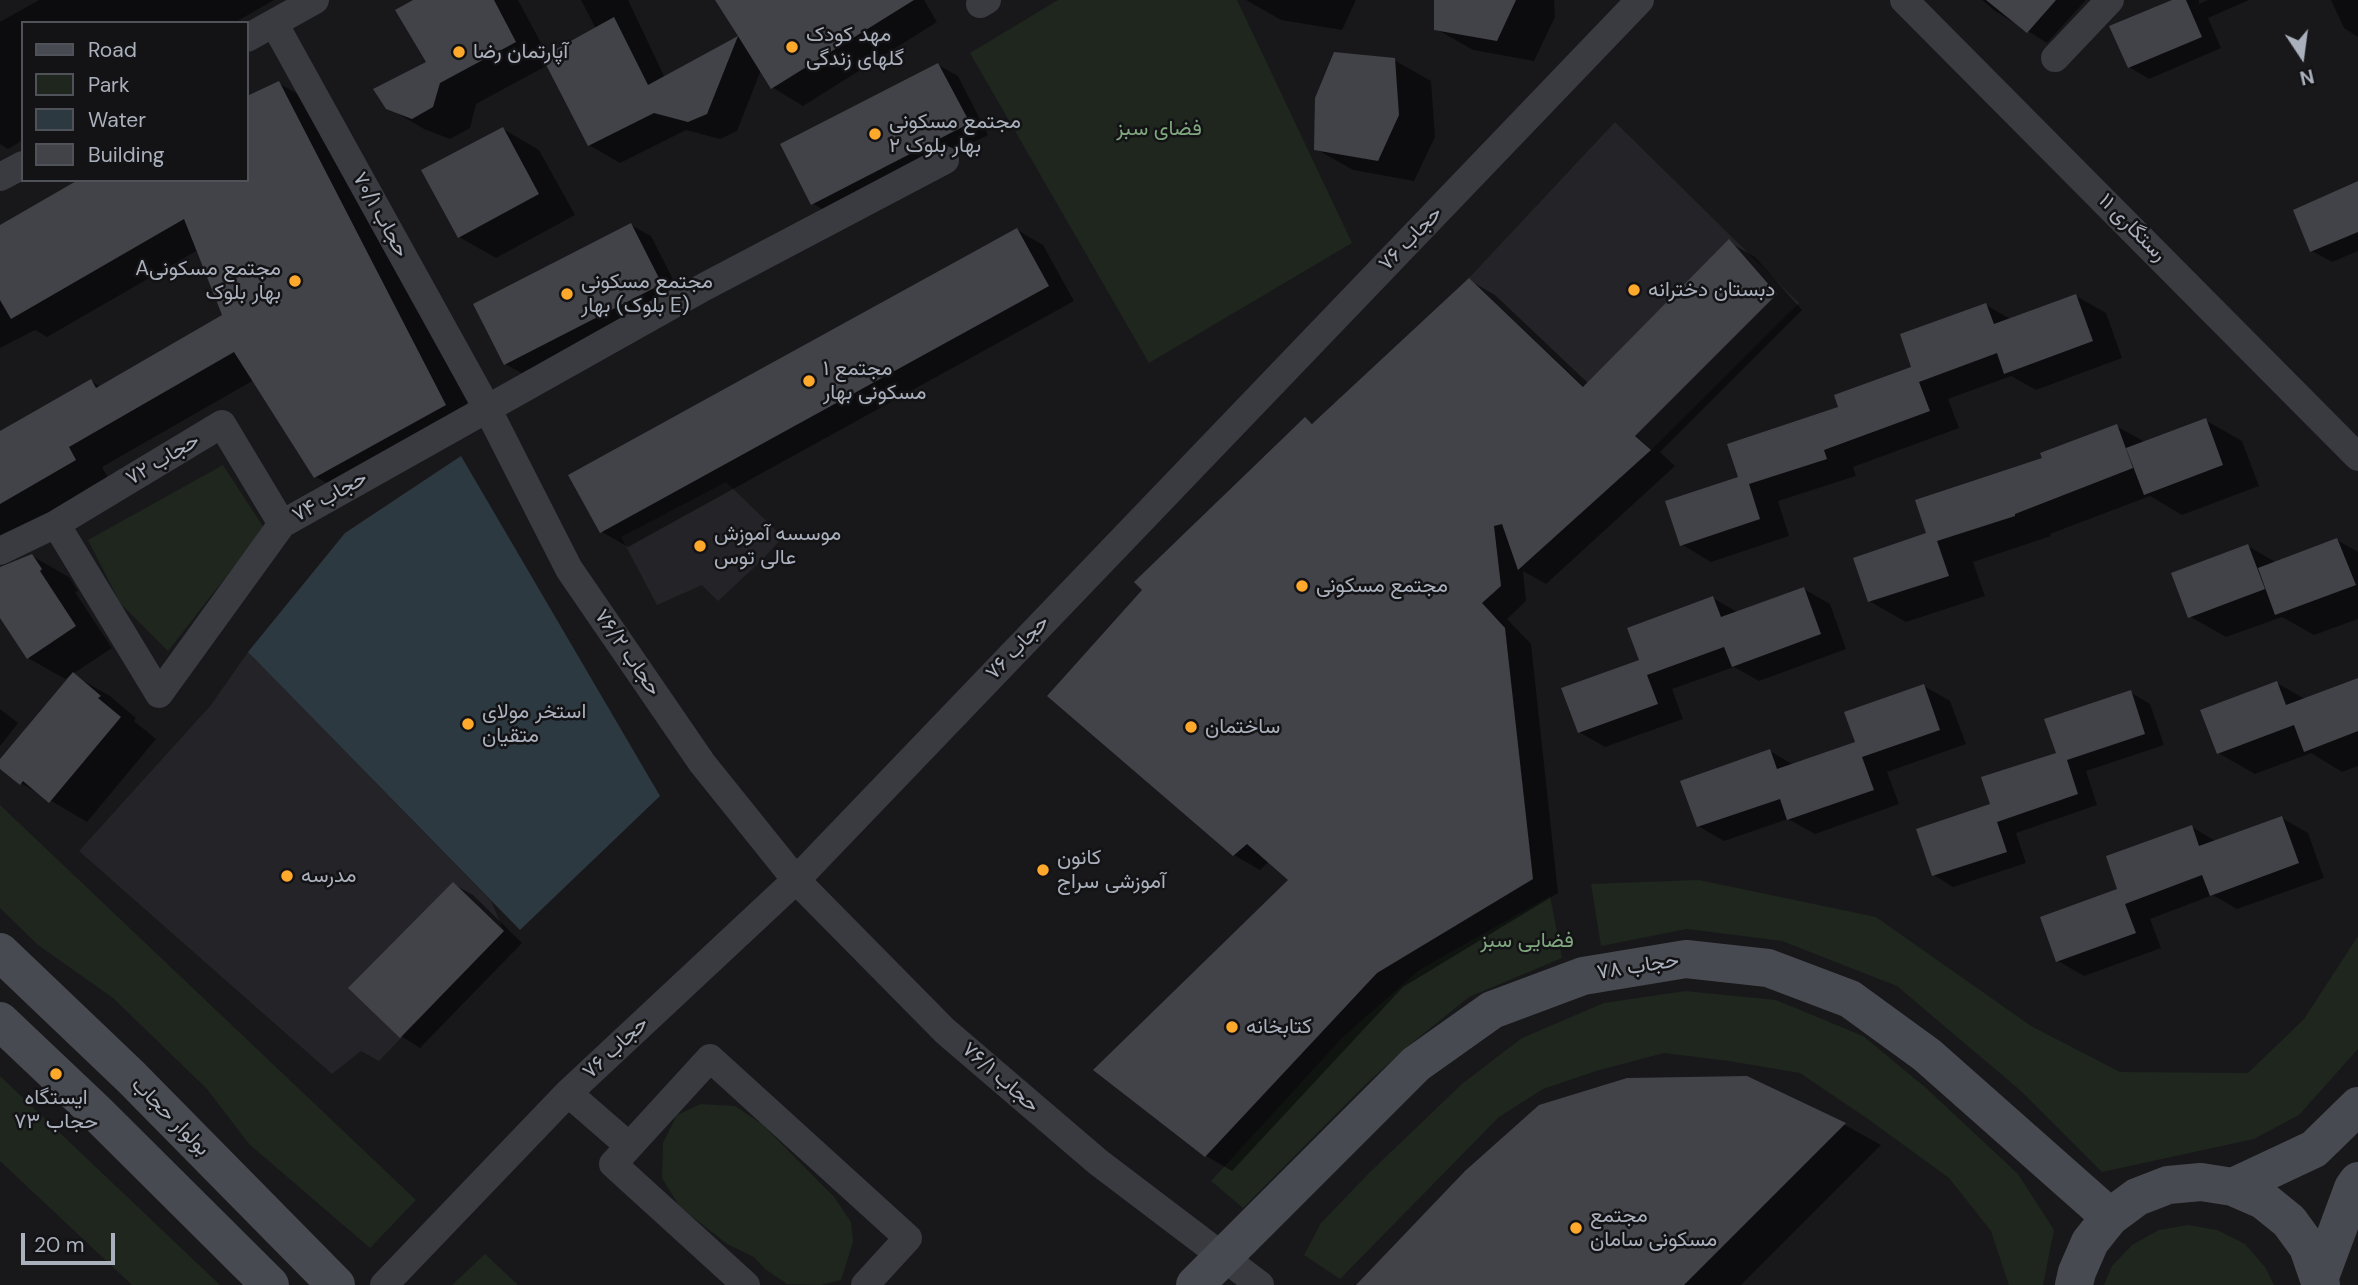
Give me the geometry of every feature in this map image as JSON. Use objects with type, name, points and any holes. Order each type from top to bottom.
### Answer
[{"type":"street","points":[[248,37],[315,0]]},
{"type":"street","name":"حجاب ۷۶","points":[[384,1285],[568,1093],[796,880],[1640,0]]},
{"type":"street","name":"رستگاری ۱۱","points":[[1904,0],[2358,457]]},
{"type":"street","points":[[2055,58],[2110,0]]},
{"type":"street","name":"حجاب ۷۰/۱","points":[[274,23],[487,408]]},
{"type":"street","name":"حجاب ۷۴","points":[[55,524],[159,694],[282,524],[704,287],[945,160]]},
{"type":"street","points":[[0,177],[21,165]]},
{"type":"street","name":"حجاب ۷۶/۲","points":[[487,408],[569,569],[702,763],[796,880]]},
{"type":"street","name":"حجاب ۷۲","points":[[0,551],[55,524],[222,424],[282,524]]},
{"type":"street","name":"حجاب ۷۶/۱","points":[[796,880],[945,1031],[1098,1162],[1260,1285]]},
{"type":"street","name":"بولوار حجاب","points":[[0,953],[131,1077],[336,1285]]},
{"type":"street","name":"حجاب ۷۸","points":[[1195,1285],[1416,1065],[1492,1010],[1583,976],[1686,959],[1768,968],[1850,999],[1927,1055],[2110,1217]]},
{"type":"street","points":[[0,1021],[270,1285]]},
{"type":"street","points":[[746,1285],[613,1164],[710,1058],[908,1238],[865,1285]]},
{"type":"street","points":[[95,1111],[131,1077]]},
{"type":"street","points":[[568,1093],[629,1146]]},
{"type":"street","points":[[2233,1186],[2314,1149],[2358,1106]]},
{"type":"street","points":[[2320,1281],[2353,1188],[2358,1181]]},
{"type":"street","points":[[2074,1285],[2090,1242],[2110,1217],[2137,1197],[2168,1185],[2200,1182],[2233,1186],[2263,1200],[2289,1221],[2308,1247],[2320,1281]]},
{"type":"shaded area","name":"دبستان دخترانه","points":[[1615,122],[1799,303],[1651,450],[1469,278]]},
{"type":"shaded area","name":"موسسه آموزش عالی توس","points":[[726,482],[783,537],[718,601],[702,585],[657,605],[621,537]]},
{"type":"shaded area","name":"مدرسه","points":[[248,652],[491,901],[504,931],[379,1061],[361,1051],[332,1074],[79,851],[211,705]]},
{"type":"green space","name":"فضای سبز","points":[[1058,0],[1237,0],[1352,243],[1149,363],[970,53]]},
{"type":"green space","points":[[223,465],[264,528],[168,651],[120,603],[88,540]]},
{"type":"green space","points":[[0,805],[416,1200],[370,1248],[249,1144],[207,1089],[113,998],[38,945],[0,908]]},
{"type":"green space","points":[[1699,880],[1876,917],[2031,1026],[2120,1072],[2248,1073],[2304,1019],[2358,936],[2358,1049],[2299,1115],[2254,1139],[2102,1172],[2021,1091],[1897,986],[1782,941],[1687,929],[1601,946],[1591,884]]},
{"type":"green space","name":"فضایی سبز","points":[[1550,896],[1562,958],[1469,997],[1366,1084],[1243,1208],[1211,1181],[1342,1038],[1419,970]]},
{"type":"green space","points":[[1685,991],[1776,1000],[1863,1036],[1926,1088],[2018,1174],[2054,1230],[2043,1285],[2009,1285],[1991,1231],[1949,1178],[1800,1073],[1664,1053],[1596,1071],[1543,1089],[1499,1117],[1340,1279],[1304,1255],[1321,1223],[1369,1173],[1463,1083],[1522,1038],[1604,1003]]},
{"type":"green space","points":[[0,1076],[220,1285],[132,1285],[0,1161]]},
{"type":"green space","points":[[701,1104],[735,1106],[762,1124],[834,1197],[851,1222],[853,1242],[841,1280],[821,1285],[787,1284],[765,1269],[754,1257],[727,1244],[680,1207],[662,1178],[663,1143],[677,1115]]},
{"type":"green space","points":[[2188,1225],[2217,1230],[2245,1244],[2265,1267],[2274,1285],[2104,1285],[2112,1266],[2132,1245],[2159,1230]]},
{"type":"green space","points":[[485,1254],[518,1285],[452,1285]]},
{"type":"water","name":"استخر مولای متقیان","points":[[461,456],[660,796],[520,930],[248,652],[345,533]]},
{"type":"building","name":"آپارتمان رضا","points":[[413,0],[494,0],[516,42],[440,83],[433,107],[412,119],[386,109],[373,89],[426,62],[395,10]]},
{"type":"building","name":"مهد کودک گلهای زندگی","points":[[715,0],[914,0],[771,89]]},
{"type":"building","points":[[1434,0],[1516,0],[1497,41],[1434,30]]},
{"type":"building","points":[[1986,0],[2056,0],[2027,33]]},
{"type":"building","points":[[2172,0],[2186,0],[2202,37],[2128,68],[2109,26]]},
{"type":"building","points":[[614,17],[648,85],[738,36],[707,114],[688,122],[654,113],[588,146],[542,57]]},
{"type":"building","points":[[1334,52],[1395,58],[1399,115],[1378,161],[1314,150],[1315,98]]},
{"type":"building","name":"مجتمع مسکونی بهار بلوک ۲","points":[[938,63],[970,123],[811,205],[780,144]]},
{"type":"building","name":"Aمجتمع مسکونی بهار بلوک","points":[[279,81],[446,405],[314,478],[234,352],[69,447],[76,460],[0,504],[0,431],[91,379],[96,388],[222,315],[184,219],[11,319],[0,300],[0,225],[75,182],[248,182],[248,96]]},
{"type":"building","points":[[503,127],[539,194],[458,238],[421,170]]},
{"type":"building","points":[[2358,181],[2358,232],[2310,252],[2293,210]]},
{"type":"building","name":"مجتمع مسکونی بهار (بلوک E)","points":[[631,223],[662,284],[504,365],[473,304]]},
{"type":"building","name":"۱ مجتمع مسکونی بهار","points":[[1017,228],[1049,286],[600,533],[568,475]]},
{"type":"building","points":[[1729,239],[1777,294],[1635,436],[1651,450],[1518,570],[1502,524],[1494,526],[1501,586],[1482,603],[1505,628],[1533,879],[1377,973],[1205,1157],[1093,1070],[1288,880],[1247,844],[1233,856],[1047,696],[1142,590],[1134,582],[1305,417],[1312,424],[1469,278],[1583,387]]},
{"type":"building","points":[[2076,294],[2093,341],[2004,374],[1997,353],[1919,382],[1930,411],[1824,450],[1827,459],[1749,484],[1760,519],[1680,546],[1665,501],[1738,477],[1727,444],[1838,407],[1834,395],[1911,367],[1900,334],[1986,303],[1994,324]]},
{"type":"building","points":[[2206,418],[2223,465],[2144,495],[2126,448]]},
{"type":"building","points":[[2117,424],[2133,468],[2015,516],[1937,541],[1949,576],[1868,602],[1853,558],[1926,533],[1915,500],[2042,458],[2040,453]]},
{"type":"building","points":[[2337,538],[2356,585],[2275,615],[2258,568]]},
{"type":"building","points":[[2248,544],[2265,589],[2188,618],[2171,573]]},
{"type":"building","points":[[32,554],[76,626],[27,659],[0,618],[0,567]]},
{"type":"building","points":[[1804,587],[1821,634],[1732,667],[1724,647],[1647,675],[1658,704],[1578,733],[1561,688],[1639,660],[1627,628],[1713,596],[1721,617]]},
{"type":"building","points":[[73,672],[121,717],[49,803],[23,781],[20,785],[0,769],[0,759]]},
{"type":"building","points":[[2358,678],[2358,731],[2304,752],[2294,725],[2217,754],[2200,710],[2277,681],[2286,705]]},
{"type":"building","points":[[1924,684],[1940,730],[1862,757],[1874,790],[1787,820],[1780,799],[1697,827],[1680,781],[1770,749],[1777,769],[1855,742],[1844,712]]},
{"type":"building","points":[[2131,690],[2145,734],[2067,760],[2078,794],[1997,822],[2007,852],[1932,876],[1916,829],[1990,804],[1981,777],[2056,753],[2044,719]]},
{"type":"building","points":[[2282,816],[2299,863],[2210,896],[2202,875],[2125,904],[2136,933],[2056,962],[2040,917],[2117,889],[2106,856],[2192,825],[2199,846]]},
{"type":"building","points":[[453,882],[504,931],[400,1038],[348,988]]},
{"type":"building","name":"مجتمع مسکونی سامان","points":[[1747,1076],[1846,1123],[1684,1285],[1356,1285],[1465,1171],[1539,1105],[1627,1078]]},
{"type":"place","name":"مهد کودک گلهای زندگی","points":[[792,47]]},
{"type":"place","name":"آپارتمان رضا","points":[[459,52]]},
{"type":"place","name":"مجتمع مسکونی بهار بلوک ۲","points":[[875,134]]},
{"type":"place","name":"Aمجتمع مسکونی بهار بلوک","points":[[295,281]]},
{"type":"place","name":"دبستان دخترانه","points":[[1634,290]]},
{"type":"place","name":"مجتمع مسکونی بهار (بلوک E)","points":[[567,294]]},
{"type":"place","name":"۱ مجتمع مسکونی بهار","points":[[809,381]]},
{"type":"place","name":"موسسه آموزش عالی توس","points":[[700,546]]},
{"type":"place","name":"مجتمع مسکونی","points":[[1302,586]]},
{"type":"place","name":"استخر مولای متقیان","points":[[468,724]]},
{"type":"place","name":"ساختمان","points":[[1191,727]]},
{"type":"place","name":"کانون آموزشی سراج","points":[[1043,870]]},
{"type":"place","name":"مدرسه","points":[[287,876]]},
{"type":"place","name":"کتابخانه","points":[[1232,1027]]},
{"type":"place","name":"ایستگاه حجاب ۷۳","points":[[56,1074]]},
{"type":"place","name":"مجتمع مسکونی سامان","points":[[1576,1228]]}]
